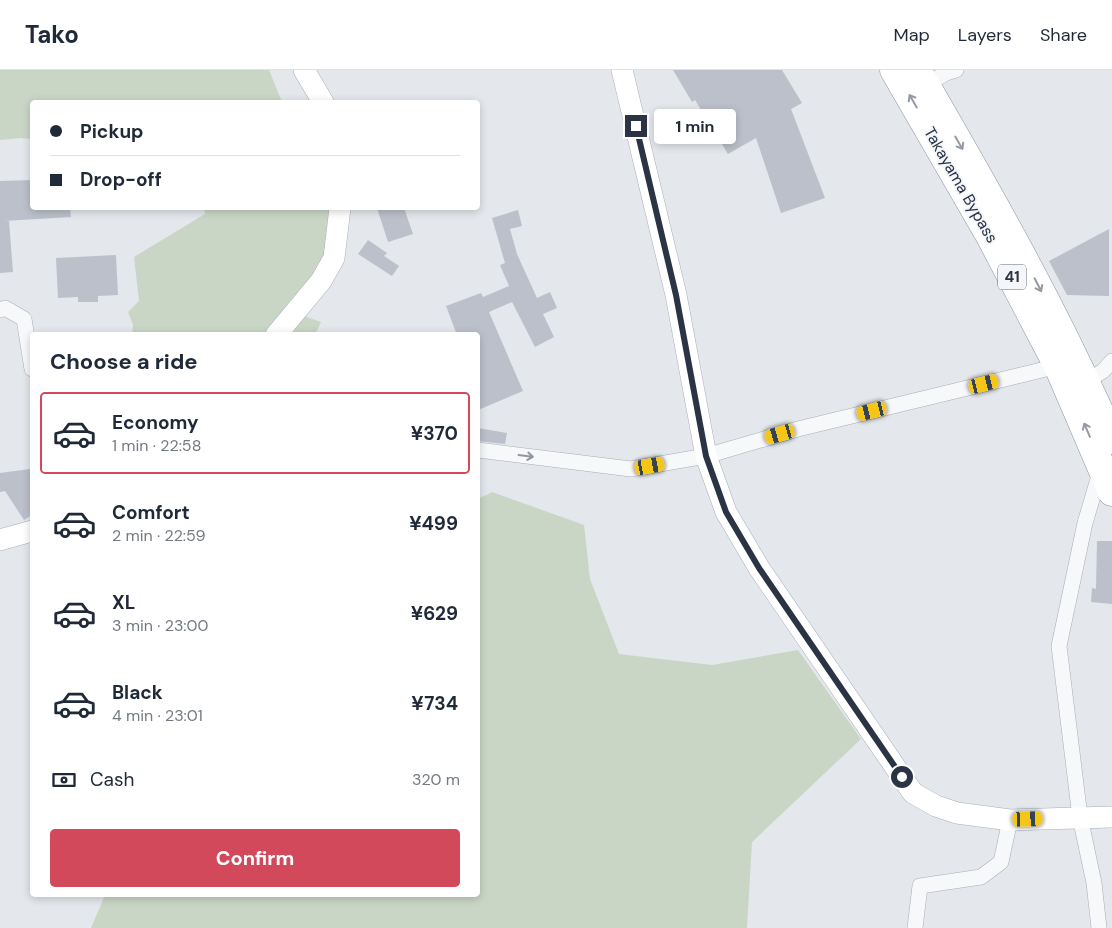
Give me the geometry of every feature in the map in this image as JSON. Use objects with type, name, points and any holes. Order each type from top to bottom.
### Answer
[{"type":"highway","name":"Takayama Bypass","points":[[894,70],[990,236],[1058,366],[1107,464],[1112,492]]},
{"type":"highway","name":"Takayama Bypass","points":[[922,77],[1008,226],[1086,381],[1112,440]]},
{"type":"street","points":[[304,70],[322,100]]},
{"type":"street","points":[[622,70],[676,295],[706,456],[726,512],[759,568],[913,793],[936,806],[957,812],[1010,820],[1112,817]]},
{"type":"street","points":[[922,77],[956,70]]},
{"type":"street","points":[[278,332],[321,281],[334,258],[340,210]]},
{"type":"street","points":[[0,310],[5,308],[24,320],[30,357]]},
{"type":"street","points":[[1086,381],[1103,371],[1112,361]]},
{"type":"street","points":[[480,450],[631,469],[706,456],[798,429],[1058,366]]},
{"type":"street","points":[[1099,928],[1094,883],[1080,817],[1059,646],[1095,484],[1107,464]]},
{"type":"street","points":[[0,540],[30,532]]},
{"type":"street","points":[[915,928],[920,886],[981,877],[1001,862],[1010,820]]},
{"type":"green space","points":[[0,70],[269,70],[281,100],[30,100],[30,139],[0,140]]},
{"type":"green space","points":[[204,210],[333,210],[326,255],[318,272],[271,332],[132,332],[133,325],[128,312],[139,301],[134,257],[205,214]]},
{"type":"green space","points":[[304,316],[321,322],[316,332],[292,332]]},
{"type":"green space","points":[[492,492],[584,525],[590,579],[619,654],[712,665],[798,650],[861,739],[752,842],[747,928],[91,928],[104,897],[480,897],[480,498]]},
{"type":"building","points":[[673,70],[782,70],[802,103],[791,109],[825,198],[781,213],[756,138],[728,154],[695,100],[692,102]]},
{"type":"building","points":[[30,180],[30,210],[70,210],[71,217],[4,221],[9,221],[13,272],[0,273],[0,181]]},
{"type":"building","points":[[378,210],[405,210],[413,234],[388,242]]},
{"type":"building","points":[[518,210],[522,226],[510,229],[517,254],[537,298],[550,292],[557,308],[543,314],[554,337],[535,347],[512,302],[489,312],[523,391],[480,409],[480,332],[456,332],[446,306],[481,293],[483,297],[509,286],[500,265],[505,263],[492,218]]},
{"type":"building","points":[[1109,229],[1109,296],[1067,295],[1049,261]]},
{"type":"building","points":[[368,240],[387,253],[384,256],[399,266],[392,276],[358,254]]},
{"type":"building","points":[[116,255],[118,295],[98,296],[98,302],[78,302],[78,297],[58,298],[56,258]]},
{"type":"building","points":[[480,428],[507,433],[505,444],[480,441]]},
{"type":"building","points":[[30,469],[30,516],[24,520],[5,491],[0,492],[0,473]]},
{"type":"building","points":[[1097,541],[1112,541],[1112,604],[1091,602],[1092,588],[1096,589]]},
{"type":"route","points":[[636,126],[676,295],[706,456],[726,512],[759,568],[902,777]]}]
